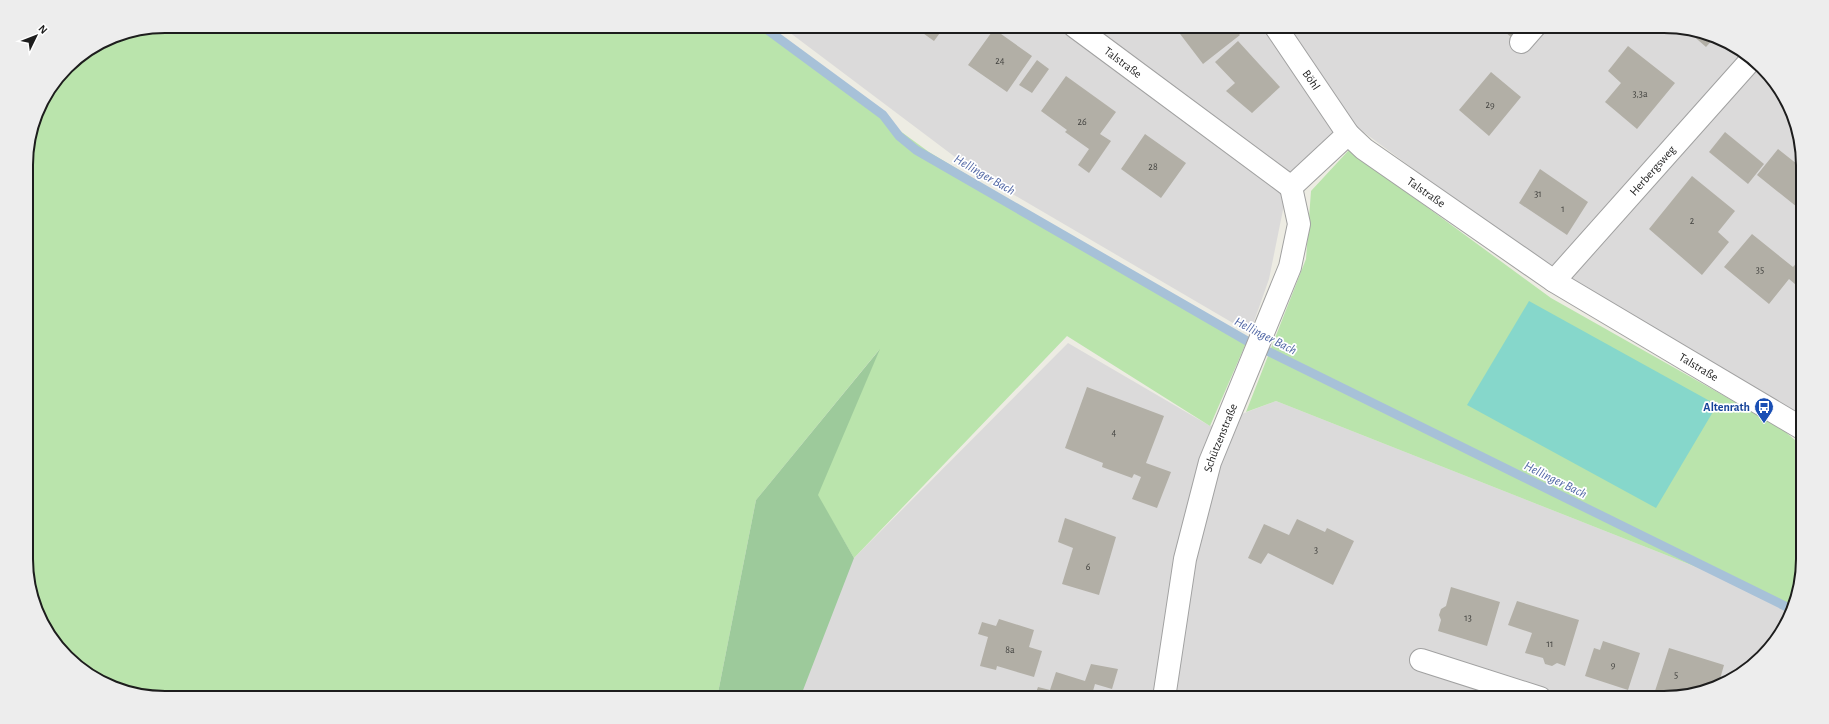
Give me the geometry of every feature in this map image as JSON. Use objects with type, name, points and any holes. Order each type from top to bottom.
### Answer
[{"type":"street","name":"Talstraße","points":[[1083,33],[1291,187]]},
{"type":"street","name":"Böhl","points":[[1280,33],[1348,134]]},
{"type":"street","name":"Herbergsweg","points":[[1554,281],[1747,63]]},
{"type":"street","name":"Talstraße","points":[[1348,134],[1364,149],[1554,281],[1796,425]]},
{"type":"street","points":[[1291,187],[1348,134]]},
{"type":"street","name":"Schützenstraße","points":[[1165,691],[1190,537],[1210,462],[1290,267],[1299,224],[1291,187]]},
{"type":"street","points":[[1421,660],[1518,691]]},
{"type":"shaded area","points":[[790,33],[1673,33],[1707,40],[1738,55],[1763,78],[1774,91],[1792,131],[1796,165],[1796,415],[1561,278],[1354,125],[1289,180],[1269,279],[1250,333],[975,172]]},
{"type":"shaded area","points":[[1529,301],[1717,405],[1656,508],[1467,405]]},
{"type":"shaded area","points":[[1068,343],[1210,426],[1276,401],[1788,603],[1769,640],[1745,664],[1707,684],[1673,691],[802,691],[852,560]]},
{"type":"green space","points":[[766,33],[929,152],[1246,343],[1210,426],[1067,336],[854,558],[817,495],[879,350],[756,500],[718,691],[156,691],[122,684],[91,669],[66,646],[55,633],[40,602],[33,568],[33,156],[37,131],[47,106],[60,84],[84,60],[106,47],[122,40],[147,34]]},
{"type":"green space","points":[[1349,150],[1551,298],[1781,428],[1796,441],[1796,568],[1788,603],[1276,401],[1246,412],[1306,259],[1311,191]]},
{"type":"green space","points":[[880,349],[818,495],[854,558],[803,691],[718,691],[756,500]]},
{"type":"building","points":[[923,33],[940,33],[934,41]]},
{"type":"building","points":[[991,33],[1000,33],[1032,56],[1007,92],[968,65]]},
{"type":"building","points":[[1179,33],[1238,33],[1240,35],[1203,64]]},
{"type":"building","points":[[1506,33],[1514,33],[1511,37]]},
{"type":"building","points":[[1695,37],[1711,42],[1706,47]]},
{"type":"building","points":[[1238,41],[1280,87],[1252,113],[1226,91],[1235,83],[1215,62]]},
{"type":"building","points":[[1628,46],[1675,83],[1637,129],[1605,102],[1621,83],[1608,71]]},
{"type":"building","points":[[1037,60],[1049,69],[1032,93],[1019,85]]},
{"type":"building","points":[[1491,72],[1521,97],[1489,136],[1459,110]]},
{"type":"building","points":[[1066,76],[1116,112],[1100,134],[1111,141],[1089,173],[1078,165],[1089,149],[1065,132],[1067,130],[1041,111]]},
{"type":"building","points":[[1725,132],[1764,164],[1748,184],[1709,152]]},
{"type":"building","points":[[1145,134],[1186,163],[1161,198],[1121,169]]},
{"type":"building","points":[[1778,149],[1796,163],[1796,206],[1757,175]]},
{"type":"building","points":[[1540,169],[1588,202],[1567,235],[1519,203]]},
{"type":"building","points":[[1692,176],[1735,211],[1718,232],[1729,242],[1702,275],[1649,229]]},
{"type":"building","points":[[1752,234],[1793,267],[1796,264],[1796,285],[1789,279],[1769,304],[1724,267]]},
{"type":"building","points":[[1087,387],[1164,416],[1146,463],[1171,472],[1157,508],[1132,499],[1141,477],[1134,474],[1132,478],[1102,467],[1103,463],[1065,448]]},
{"type":"building","points":[[1065,518],[1116,537],[1099,595],[1062,584],[1073,548],[1058,542]]},
{"type":"building","points":[[1297,519],[1325,532],[1327,528],[1354,541],[1333,585],[1268,553],[1261,564],[1248,558],[1264,524],[1289,535]]},
{"type":"building","points":[[1451,587],[1500,602],[1487,646],[1438,631],[1441,620],[1439,615],[1441,609],[1446,606]]},
{"type":"building","points":[[1517,601],[1579,620],[1565,666],[1557,663],[1552,666],[1545,664],[1543,658],[1525,653],[1532,633],[1508,625]]},
{"type":"building","points":[[999,619],[1034,630],[1029,647],[1042,651],[1034,677],[997,666],[996,670],[980,666],[988,637],[978,634],[982,622],[996,626]]},
{"type":"building","points":[[1603,641],[1640,653],[1628,690],[1585,676],[1594,648],[1600,650]]},
{"type":"building","points":[[1669,648],[1724,665],[1720,678],[1715,681],[1673,691],[1655,691]]},
{"type":"building","points":[[1091,664],[1118,669],[1112,689],[1095,684],[1093,691],[1037,691],[1038,687],[1050,690],[1056,672],[1085,681]]},
{"type":"waterway","name":"Hellinger Bach","points":[[772,33],[883,115],[899,136],[916,150],[1247,341],[1787,607]]},
{"type":"place","name":"Altenrath","points":[[1764,424]]}]
